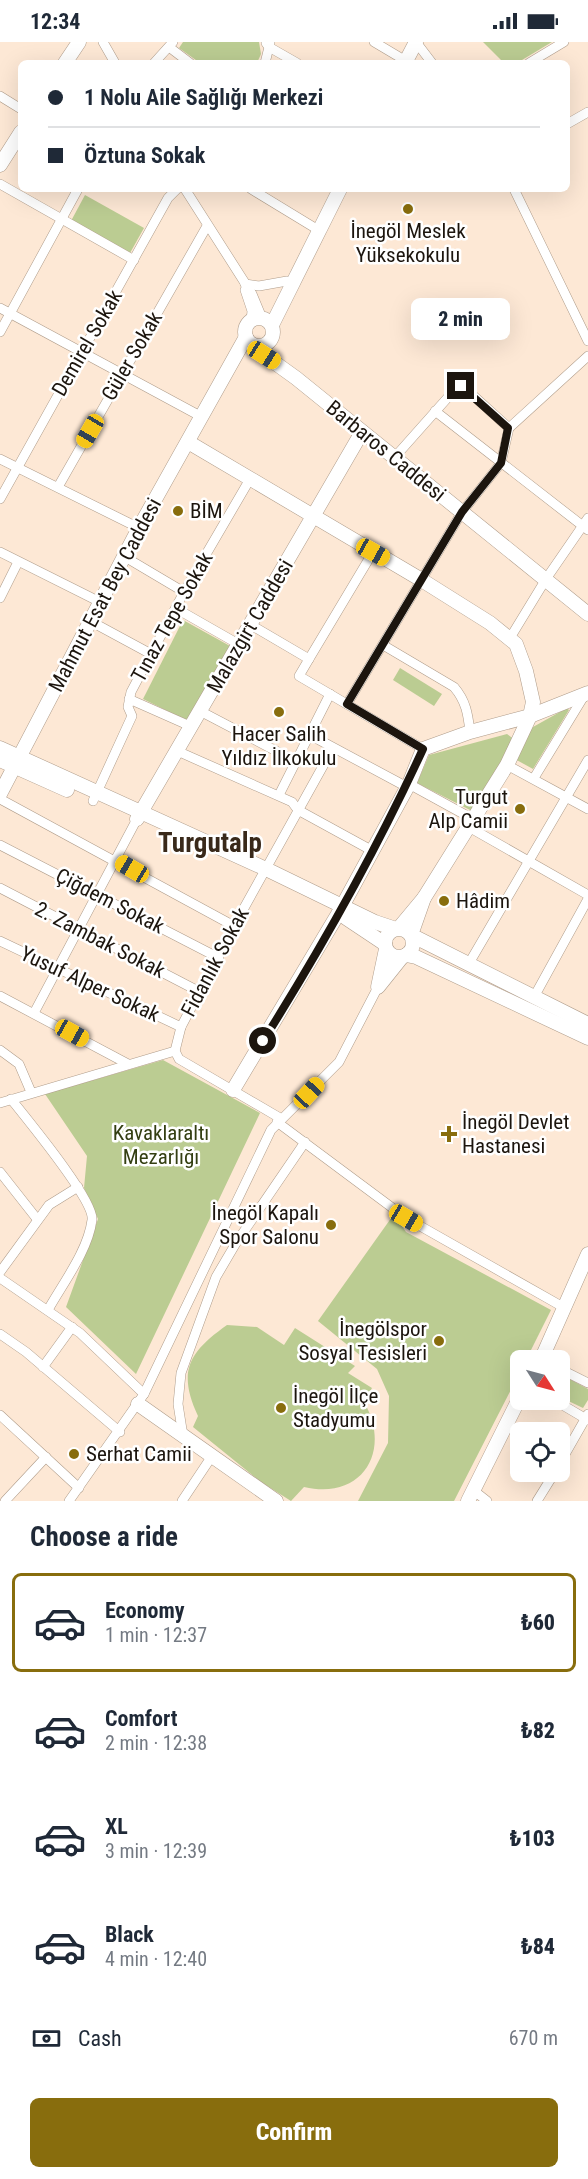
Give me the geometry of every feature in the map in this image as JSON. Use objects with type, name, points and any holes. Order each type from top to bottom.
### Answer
[{"type":"main road","points":[[67,60],[79,42]]},
{"type":"main road","points":[[406,60],[416,42]]},
{"type":"main road","points":[[0,165],[18,137]]},
{"type":"main road","points":[[296,378],[264,355],[253,343],[246,328],[264,323],[305,259],[339,192]]},
{"type":"main road","points":[[253,343],[269,342],[264,323],[287,281],[305,259]]},
{"type":"main road","points":[[264,323],[274,347],[296,378]]},
{"type":"main road","name":"Mahmut Esat Bey Caddesi","points":[[0,794],[139,528],[213,397],[253,343]]},
{"type":"main road","name":"Barbaros Caddesi","points":[[296,378],[588,614]]},
{"type":"main road","name":"Malazgirt Caddesi","points":[[139,815],[362,432]]},
{"type":"main road","points":[[188,442],[420,579],[510,638],[526,671],[533,702],[530,716],[507,765],[469,822],[424,898],[402,931],[387,934],[378,987]]},
{"type":"main road","points":[[233,1090],[340,910],[408,786],[423,749],[470,732],[530,716],[586,694]]},
{"type":"main road","points":[[17,763],[0,747],[24,739],[34,730]]},
{"type":"main road","points":[[0,760],[17,763],[139,815],[340,910],[402,931],[588,1024]]},
{"type":"main road","points":[[340,910],[374,934],[392,956],[404,956],[588,1038]]},
{"type":"main road","points":[[378,987],[414,944],[402,931]]},
{"type":"main road","points":[[546,1350],[588,1254]]},
{"type":"main road","points":[[141,1399],[183,1436],[276,1501]]},
{"type":"main road","points":[[470,1496],[513,1410]]},
{"type":"street","points":[[103,42],[113,60]]},
{"type":"street","points":[[374,42],[402,60]]},
{"type":"street","points":[[416,42],[430,60]]},
{"type":"street","points":[[534,60],[564,42]]},
{"type":"street","points":[[265,60],[268,44],[292,60]]},
{"type":"street","points":[[157,60],[171,45],[187,60]]},
{"type":"street","points":[[0,96],[18,107]]},
{"type":"street","points":[[570,122],[588,112]]},
{"type":"street","points":[[0,184],[134,260]]},
{"type":"street","points":[[0,333],[76,192]]},
{"type":"street","name":"Demirel Sokak","points":[[0,499],[168,198],[174,192]]},
{"type":"street","points":[[188,192],[259,307],[264,323]]},
{"type":"street","points":[[256,192],[320,231]]},
{"type":"street","points":[[515,192],[588,341]]},
{"type":"street","name":"Güler Sokak","points":[[58,487],[207,226]]},
{"type":"street","points":[[243,282],[259,286],[287,281]]},
{"type":"street","points":[[0,308],[202,417]]},
{"type":"street","points":[[347,704],[462,512],[501,463],[508,428],[588,356]]},
{"type":"street","points":[[394,458],[458,386],[461,386],[508,428]]},
{"type":"street","points":[[435,411],[501,463],[587,525],[546,579],[510,638]]},
{"type":"street","points":[[0,459],[139,528]]},
{"type":"street","name":"Tınaz Tepe Sokak","points":[[95,797],[132,717],[128,707],[129,699],[184,592],[250,478]]},
{"type":"street","points":[[0,552],[100,602]]},
{"type":"street","points":[[373,552],[299,676],[423,749]]},
{"type":"street","points":[[125,557],[184,592]]},
{"type":"street","points":[[0,598],[18,562]]},
{"type":"street","points":[[177,609],[240,645]]},
{"type":"street","points":[[90,621],[151,654]]},
{"type":"street","points":[[251,625],[309,659]]},
{"type":"street","points":[[383,645],[454,687],[462,696],[468,712],[470,732]]},
{"type":"street","points":[[279,795],[330,694]]},
{"type":"street","points":[[534,778],[586,694]]},
{"type":"street","points":[[129,699],[190,726]]},
{"type":"street","points":[[200,711],[297,762]]},
{"type":"street","points":[[310,735],[408,786],[588,897],[534,997]]},
{"type":"street","name":"Fidanlık Sokak","points":[[175,1051],[181,1027],[333,748]]},
{"type":"street","points":[[175,750],[279,795],[292,802],[298,810],[371,850]]},
{"type":"street","points":[[468,965],[588,760]]},
{"type":"street","points":[[507,765],[588,809]]},
{"type":"street","points":[[0,799],[234,926]]},
{"type":"street","points":[[34,1013],[139,815]]},
{"type":"street","name":"Çiğdem Sokak","points":[[0,845],[219,958]]},
{"type":"street","name":"2. Zambak Sokak","points":[[0,888],[200,992]]},
{"type":"street","name":"Yusuf Alper Sokak","points":[[0,941],[181,1027]]},
{"type":"street","points":[[69,1501],[120,1432],[141,1399],[278,1120],[339,1062],[378,987]]},
{"type":"street","points":[[0,996],[128,1064]]},
{"type":"street","points":[[0,1050],[19,1064],[31,1092]]},
{"type":"street","points":[[0,1103],[175,1051],[179,1059],[233,1090],[278,1120],[406,1218],[563,1307]]},
{"type":"street","points":[[11,1099],[78,1187],[92,1211],[92,1220],[81,1251],[48,1310]]},
{"type":"street","points":[[183,1436],[178,1404],[181,1373],[216,1278],[236,1243],[305,1142]]},
{"type":"street","points":[[0,1172],[37,1220]]},
{"type":"street","points":[[0,1272],[49,1205],[78,1187]]},
{"type":"street","points":[[2,1284],[48,1310],[72,1327],[141,1399]]},
{"type":"street","points":[[42,1367],[72,1327]]},
{"type":"street","points":[[0,1334],[120,1432]]},
{"type":"street","points":[[570,1374],[588,1383]]},
{"type":"street","points":[[570,1408],[587,1417],[570,1446]]},
{"type":"street","points":[[0,1415],[79,1488]]},
{"type":"street","points":[[5,1501],[46,1456]]},
{"type":"street","points":[[182,1501],[212,1456]]},
{"type":"street","points":[[537,1501],[549,1482]]},
{"type":"street","points":[[470,1496],[487,1501]]},
{"type":"green space","points":[[183,42],[259,42],[261,54],[258,60],[196,60],[179,48]]},
{"type":"green space","points":[[483,42],[552,42],[522,60],[501,60]]},
{"type":"green space","points":[[85,195],[144,228],[130,253],[71,221]]},
{"type":"green space","points":[[183,620],[230,646],[190,722],[143,699]]},
{"type":"green space","points":[[400,668],[442,694],[434,706],[393,680]]},
{"type":"green space","points":[[567,708],[569,710],[533,769],[513,758],[533,727]]},
{"type":"green space","points":[[507,734],[515,740],[472,811],[417,783],[429,755]]},
{"type":"green space","name":"Kavaklaraltı Mezarlığı","points":[[163,1060],[260,1113],[136,1374],[66,1307],[98,1219],[84,1188],[87,1156],[45,1094]]},
{"type":"green space","name":"İnegölspor Sosyal Tesisleri","points":[[394,1214],[406,1232],[551,1310],[531,1350],[510,1350],[510,1392],[454,1501],[358,1501],[388,1443],[389,1396],[377,1369],[318,1321]]},
{"type":"green space","name":"İnegöl İlçe Stadyumu","points":[[227,1325],[257,1327],[284,1345],[295,1328],[355,1366],[348,1373],[372,1388],[364,1402],[372,1420],[375,1438],[373,1454],[367,1468],[356,1479],[342,1486],[325,1489],[304,1487],[291,1501],[261,1482],[193,1427],[198,1416],[188,1387],[190,1364],[203,1344]]},
{"type":"green space","points":[[570,1379],[588,1389],[588,1400],[583,1408],[570,1402]]},
{"type":"place","name":"İnegöl Meslek Yüksekokulu","points":[[408,209]]},
{"type":"place","name":"BİM","points":[[178,511]]},
{"type":"place","name":"Hacer Salih Yıldız İlkokulu","points":[[279,712]]},
{"type":"place","name":"Turgut Alp Camii","points":[[520,809]]},
{"type":"place","name":"Hâdim","points":[[444,901]]},
{"type":"place","name":"İnegöl Devlet Hastanesi","points":[[449,1134]]},
{"type":"place","name":"İnegöl Kapalı Spor Salonu","points":[[331,1225]]},
{"type":"place","name":"İnegölspor Sosyal Tesisleri","points":[[439,1341]]},
{"type":"place","name":"İnegöl İlçe Stadyumu","points":[[281,1408]]},
{"type":"place","name":"Serhat Camii","points":[[74,1454]]},
{"type":"district","name":"Turgutalp","points":[[210,843]]},
{"type":"route","points":[[263,1041],[338,914],[409,784],[423,749],[347,704],[462,512],[501,463],[508,428],[461,386]]}]
